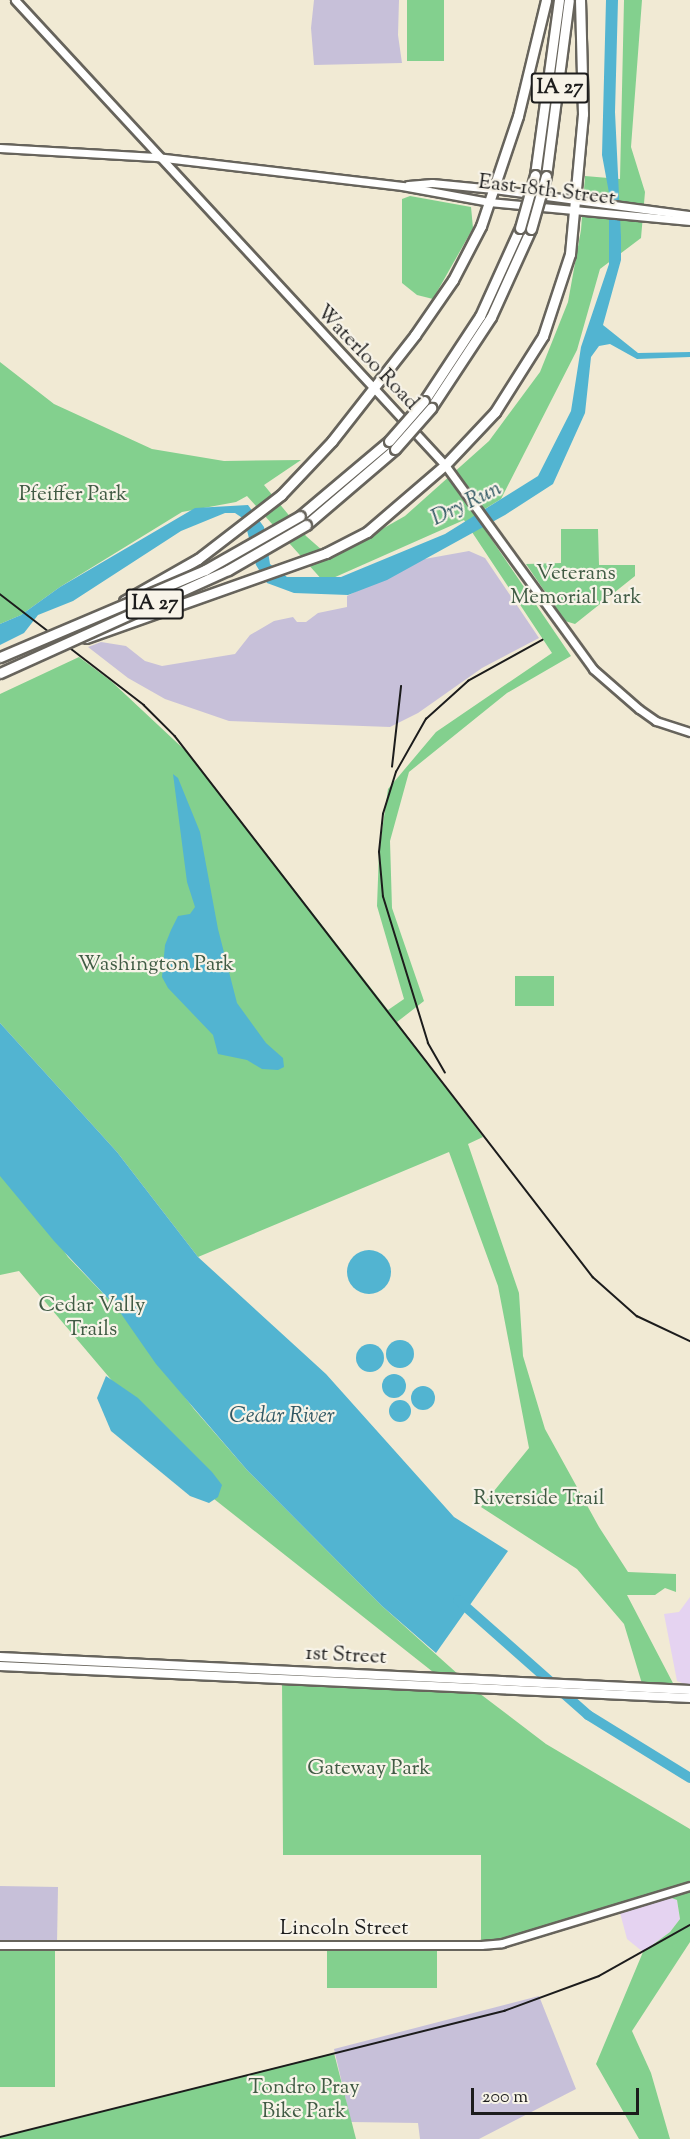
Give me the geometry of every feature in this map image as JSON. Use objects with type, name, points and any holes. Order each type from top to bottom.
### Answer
[{"type":"highway","points":[[108,610],[198,559],[281,495],[332,441],[453,280],[494,189],[523,99],[546,0]]},
{"type":"highway","name":"IA 27","points":[[428,404],[480,316],[520,228],[535,175],[559,0]]},
{"type":"highway","name":"IA 27","points":[[0,673],[72,643],[228,570],[306,525],[392,445],[428,404],[491,317],[531,229],[546,176],[569,0]]},
{"type":"highway","points":[[72,643],[326,553],[390,515],[445,465],[495,412],[535,354],[560,295],[576,212],[583,114],[580,0]]},
{"type":"highway","name":"IA 27","points":[[0,657],[223,562],[300,516],[392,445]]},
{"type":"main road","name":"Waterloo Road","points":[[15,0],[156,157],[445,465],[567,637],[605,682],[656,720],[690,732]]},
{"type":"main road","name":"East 18th Street","points":[[0,148],[156,157],[402,186],[489,202],[633,218],[690,221]]},
{"type":"main road","name":"East 18th Street","points":[[402,186],[432,183],[494,189],[599,201],[690,215]]},
{"type":"main road","name":"1st Street","points":[[0,1658],[445,1680],[678,1694],[690,1698]]},
{"type":"main road","name":"1st Street","points":[[0,1666],[452,1687],[678,1694],[690,1690]]},
{"type":"main road","name":"Lincoln Street","points":[[0,1945],[481,1945],[502,1943],[680,1891],[690,1886]]},
{"type":"shaded area","points":[[314,0],[399,0],[398,35],[402,63],[314,65],[311,28]]},
{"type":"shaded area","points":[[469,551],[485,558],[539,638],[482,668],[418,713],[390,727],[229,721],[165,699],[128,678],[88,647],[101,642],[126,646],[145,661],[162,666],[235,654],[250,635],[274,621],[293,617],[297,622],[306,622],[318,613],[347,607],[347,596],[419,560]]},
{"type":"shaded area","points":[[690,1597],[690,1686],[677,1681],[664,1614],[679,1612]]},
{"type":"shaded area","points":[[0,1886],[58,1887],[57,1951],[0,1950]]},
{"type":"shaded area","points":[[666,1896],[677,1900],[680,1919],[670,1932],[643,1952],[627,1939],[619,1909]]},
{"type":"shaded area","points":[[539,1996],[576,2089],[479,2139],[420,2139],[418,2123],[351,2122],[334,2049]]},
{"type":"green space","points":[[407,0],[444,0],[444,61],[407,61]]},
{"type":"green space","name":"Washington Park","points":[[624,0],[642,0],[631,147],[645,192],[641,238],[600,269],[577,350],[501,499],[475,515],[571,656],[507,693],[409,772],[390,841],[392,908],[424,1001],[397,1022],[483,1137],[468,1144],[519,1293],[523,1356],[545,1429],[599,1527],[628,1572],[676,1574],[676,1592],[665,1588],[655,1595],[627,1595],[675,1687],[643,1687],[624,1624],[577,1569],[481,1507],[529,1448],[498,1286],[449,1152],[198,1257],[117,1152],[0,1023],[0,694],[79,657],[111,681],[189,754],[388,1010],[404,999],[377,906],[379,852],[388,789],[436,732],[552,653],[464,520],[324,582],[247,496],[236,502],[182,512],[60,587],[21,615],[0,624],[0,362],[54,404],[152,449],[224,461],[301,460],[264,485],[306,536],[331,558],[405,516],[489,441],[540,372],[568,302],[581,230],[585,176],[620,179]]},
{"type":"green space","points":[[410,196],[471,207],[473,228],[433,299],[417,295],[402,283],[402,199]]},
{"type":"green space","name":"Veterans Memorial Park","points":[[561,529],[598,529],[599,565],[635,565],[635,576],[575,624],[565,621],[526,564],[561,563]]},
{"type":"green space","points":[[515,976],[554,976],[554,1006],[515,1006]]},
{"type":"green space","name":"Gateway Park","points":[[0,1155],[68,1257],[117,1308],[194,1409],[247,1470],[382,1606],[479,1693],[546,1744],[690,1829],[690,1942],[632,2031],[651,2073],[670,2139],[639,2139],[596,2064],[643,1952],[670,1932],[680,1919],[677,1900],[666,1896],[481,1945],[481,1855],[283,1855],[282,1678],[452,1687],[209,1495],[19,1271],[0,1275]]},
{"type":"green space","points":[[327,1946],[437,1946],[437,1988],[327,1988]]},
{"type":"green space","points":[[0,1950],[55,1950],[55,2087],[0,2087]]},
{"type":"green space","name":"Tondro Pray Bike Park","points":[[334,2053],[356,2139],[0,2139],[0,2137]]},
{"type":"water","points":[[606,0],[618,0],[615,112],[621,260],[603,325],[638,353],[690,352],[690,357],[637,359],[610,344],[599,346],[591,357],[585,413],[553,484],[505,515],[387,580],[348,595],[294,593],[267,583],[256,565],[244,519],[235,513],[225,513],[181,531],[73,601],[38,615],[24,633],[0,645],[0,624],[21,615],[60,587],[195,508],[248,505],[264,527],[270,564],[287,577],[341,577],[445,534],[538,476],[571,411],[581,347],[609,264],[609,193],[602,155]]},
{"type":"water","points":[[173,774],[178,778],[200,832],[218,929],[237,1003],[266,1043],[283,1058],[284,1067],[278,1070],[262,1069],[247,1060],[218,1054],[213,1035],[168,988],[162,977],[165,945],[171,930],[178,916],[190,914],[195,907],[187,882]]},
{"type":"water","name":"Cedar River","points":[[0,1023],[117,1152],[198,1257],[326,1374],[454,1517],[508,1551],[436,1653],[382,1606],[247,1470],[156,1364],[117,1308],[54,1241],[0,1176]]},
{"type":"water","points":[[369,1250],[385,1256],[391,1272],[385,1288],[369,1294],[353,1288],[347,1272],[353,1256]]},
{"type":"water","points":[[400,1340],[410,1344],[414,1354],[410,1364],[400,1368],[390,1364],[386,1354],[390,1344]]},
{"type":"water","points":[[370,1344],[380,1348],[384,1358],[380,1368],[370,1372],[360,1368],[356,1358],[360,1348]]},
{"type":"water","points":[[394,1374],[403,1377],[406,1386],[403,1395],[394,1398],[385,1395],[382,1386],[385,1377]]},
{"type":"water","points":[[106,1376],[138,1398],[212,1472],[222,1485],[218,1497],[209,1503],[190,1496],[111,1431],[97,1398]]},
{"type":"water","points":[[423,1386],[432,1389],[435,1398],[432,1407],[423,1410],[414,1407],[411,1398],[414,1389]]},
{"type":"water","points":[[400,1400],[408,1403],[411,1411],[408,1419],[400,1422],[392,1419],[389,1411],[392,1403]]},
{"type":"waterway","name":"Cedar River","points":[[458,1600],[588,1715],[690,1778]]},
{"type":"railway","points":[[0,594],[144,705],[175,736],[593,1277],[637,1316],[690,1341]]},
{"type":"railway","points":[[445,1073],[428,1043],[383,897],[379,852],[383,814],[396,772],[426,719],[468,681],[542,640]]},
{"type":"railway","points":[[392,767],[401,687]]},
{"type":"railway","points":[[0,2137],[504,2011],[599,1976],[690,1925]]},
{"type":"park label","name":"Pfeiffer Park","points":[[73,495]]},
{"type":"park label","name":"Cedar Vally Trails","points":[[92,1318]]},
{"type":"park label","name":"Riverside Trail","points":[[539,1499]]},
{"type":"water label","name":"Dry Run","points":[[467,505]]}]
